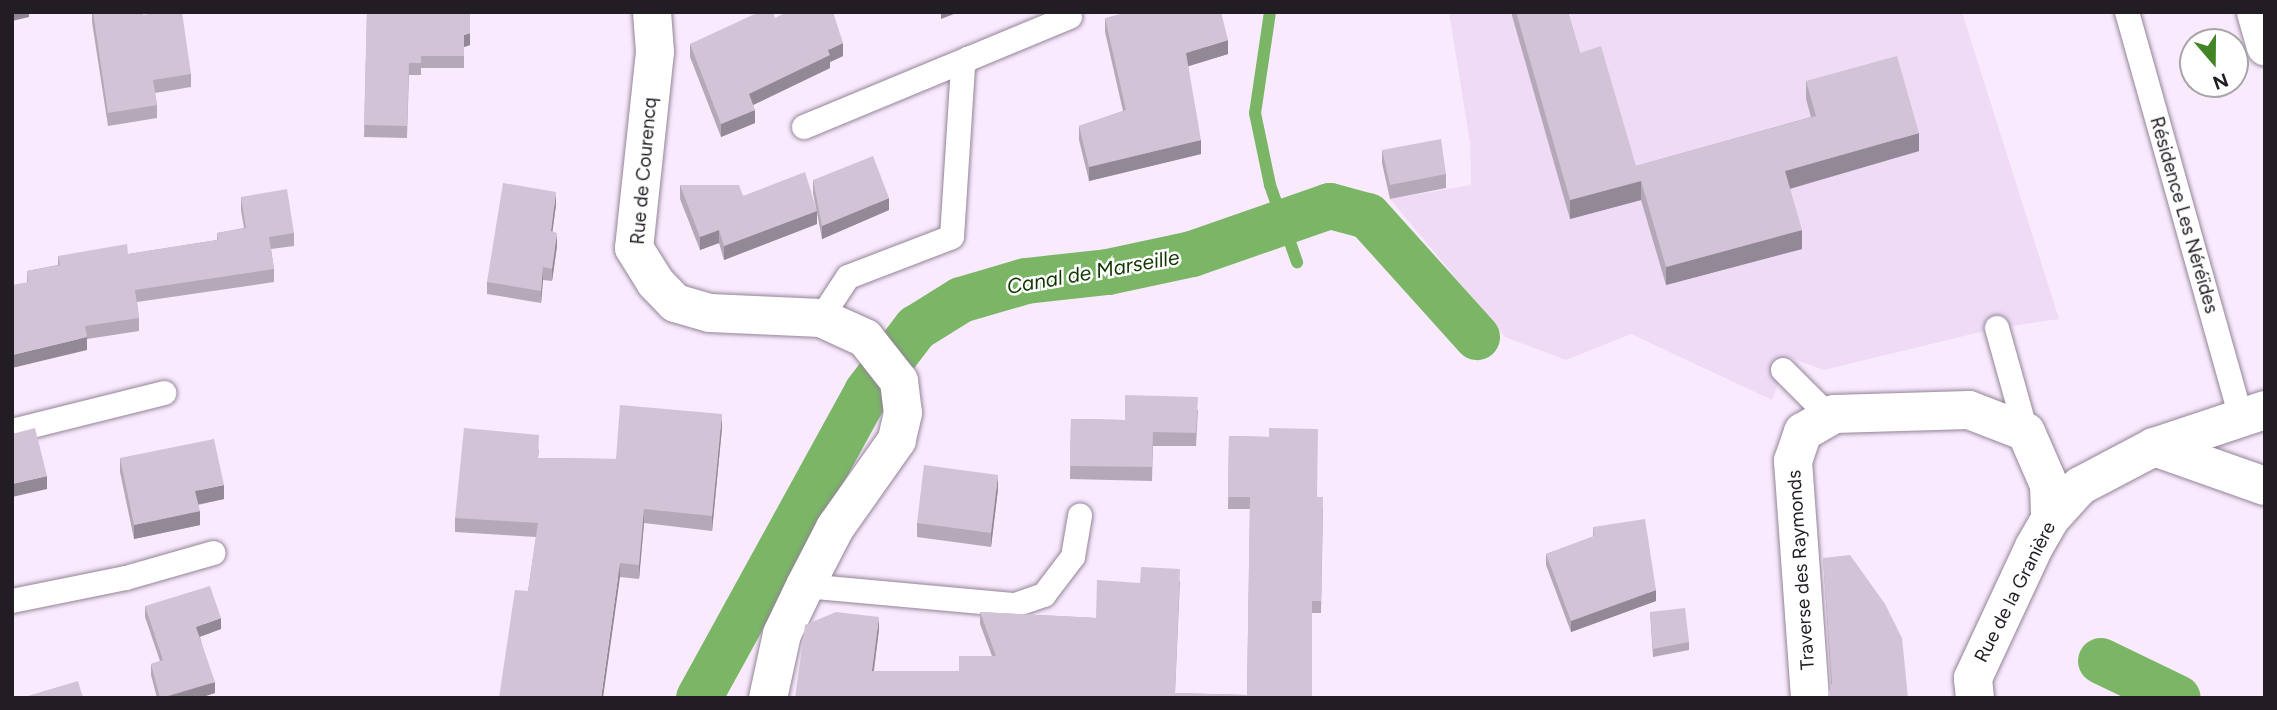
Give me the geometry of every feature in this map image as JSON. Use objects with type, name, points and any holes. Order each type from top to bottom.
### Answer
[{"type":"street","name":"Rue de Courencq","points":[[652,12],[655,52],[634,248],[674,303],[709,313],[821,318],[865,338],[899,381],[902,413],[897,440],[835,528],[805,586],[782,634],[768,698]]},
{"type":"street","points":[[2255,12],[2265,47]]},
{"type":"street","points":[[1828,415],[1950,408],[2025,432],[2049,485],[2050,519]]},
{"type":"street","name":"Rue de la Granière","points":[[1975,698],[1973,678],[2050,519],[2080,486],[2154,447],[2253,414]]},
{"type":"street","name":"Traverse des Raymonds","points":[[1810,698],[1793,461],[1803,432],[1828,415]]},
{"type":"street","points":[[2154,447],[2265,486]]},
{"type":"lane","name":"Résidence Les Néréïdes","points":[[2127,12],[2253,414]]},
{"type":"lane","points":[[804,127],[1070,17]]},
{"type":"lane","points":[[821,318],[848,277],[952,237],[963,66],[968,59]]},
{"type":"lane","points":[[1997,328],[2025,432]]},
{"type":"lane","points":[[1783,370],[1828,415]]},
{"type":"lane","points":[[12,431],[164,393]]},
{"type":"lane","points":[[805,586],[1015,605],[1044,596],[1066,566],[1073,556],[1080,516]]},
{"type":"lane","points":[[12,601],[127,578],[214,553]]},
{"type":"shaded area","points":[[1449,12],[1962,12],[2059,319],[1997,328],[1824,370],[1788,357],[1772,400],[1631,334],[1566,360],[1505,337],[1390,199],[1471,185],[1470,143]]},
{"type":"building","points":[[93,12],[143,12],[143,15],[182,12],[191,74],[153,80],[157,105],[108,113]]},
{"type":"building","points":[[367,12],[470,12],[470,33],[464,35],[464,56],[421,56],[421,63],[409,63],[407,126],[364,125]]},
{"type":"building","points":[[759,12],[773,12],[775,18],[787,12],[833,12],[843,43],[828,50],[830,55],[749,94],[755,110],[721,124],[690,44]]},
{"type":"building","points":[[1128,12],[1221,12],[1228,40],[1186,53],[1201,140],[1089,167],[1079,126],[1126,110],[1105,18]]},
{"type":"building","points":[[1516,12],[1568,12],[1580,53],[1601,46],[1636,166],[1816,116],[1806,81],[1897,56],[1919,133],[1785,171],[1802,230],[1666,267],[1641,181],[1570,200]]},
{"type":"building","points":[[1441,139],[1446,174],[1390,185],[1382,150]]},
{"type":"building","points":[[873,156],[889,198],[822,226],[813,180]]},
{"type":"building","points":[[805,172],[817,211],[724,246],[719,230],[700,237],[680,185],[739,185],[743,196]]},
{"type":"building","points":[[503,183],[556,192],[551,231],[557,233],[552,269],[543,267],[541,291],[487,282]]},
{"type":"building","points":[[287,189],[294,233],[269,237],[274,269],[135,290],[139,318],[85,326],[87,337],[12,355],[12,285],[28,282],[27,271],[60,265],[58,256],[127,244],[128,254],[218,240],[217,233],[246,228],[241,197]]},
{"type":"building","points":[[1125,395],[1198,397],[1196,433],[1153,432],[1152,467],[1070,466],[1071,419],[1125,420]]},
{"type":"building","points":[[620,405],[722,414],[712,516],[644,509],[639,565],[620,563],[601,698],[499,698],[515,590],[528,591],[538,523],[455,518],[464,428],[539,435],[538,458],[616,459]]},
{"type":"building","points":[[35,428],[47,476],[12,484],[12,434]]},
{"type":"building","points":[[1269,428],[1318,429],[1317,497],[1323,497],[1321,601],[1312,601],[1312,697],[1351,698],[795,698],[805,625],[836,612],[879,617],[872,671],[959,671],[959,656],[996,656],[980,612],[1096,618],[1097,580],[1140,583],[1141,567],[1180,569],[1175,693],[1247,695],[1250,497],[1228,497],[1229,436],[1269,437]]},
{"type":"building","points":[[214,439],[224,485],[195,491],[200,511],[134,525],[120,458]]},
{"type":"building","points":[[924,465],[998,475],[991,533],[917,523]]},
{"type":"building","points":[[1645,519],[1656,590],[1571,621],[1546,554],[1594,536],[1593,527]]},
{"type":"building","points":[[1850,555],[1885,604],[1902,638],[1908,698],[1827,698],[1832,683],[1823,558]]},
{"type":"building","points":[[210,586],[221,618],[196,627],[215,682],[160,698],[151,664],[163,660],[145,606]]},
{"type":"building","points":[[1685,608],[1689,642],[1653,649],[1650,612]]},
{"type":"building","points":[[78,681],[83,698],[21,698]]},
{"type":"waterway","points":[[1270,12],[1255,113],[1270,185],[1297,262]]},
{"type":"waterway","name":"Canal de Marseille","points":[[699,698],[867,392],[916,328],[961,300],[1026,281],[1108,272],[1192,254],[1330,206],[1368,216],[1477,337]]},
{"type":"waterway","name":"Canal de Marseille","points":[[2101,661],[2178,698]]}]
